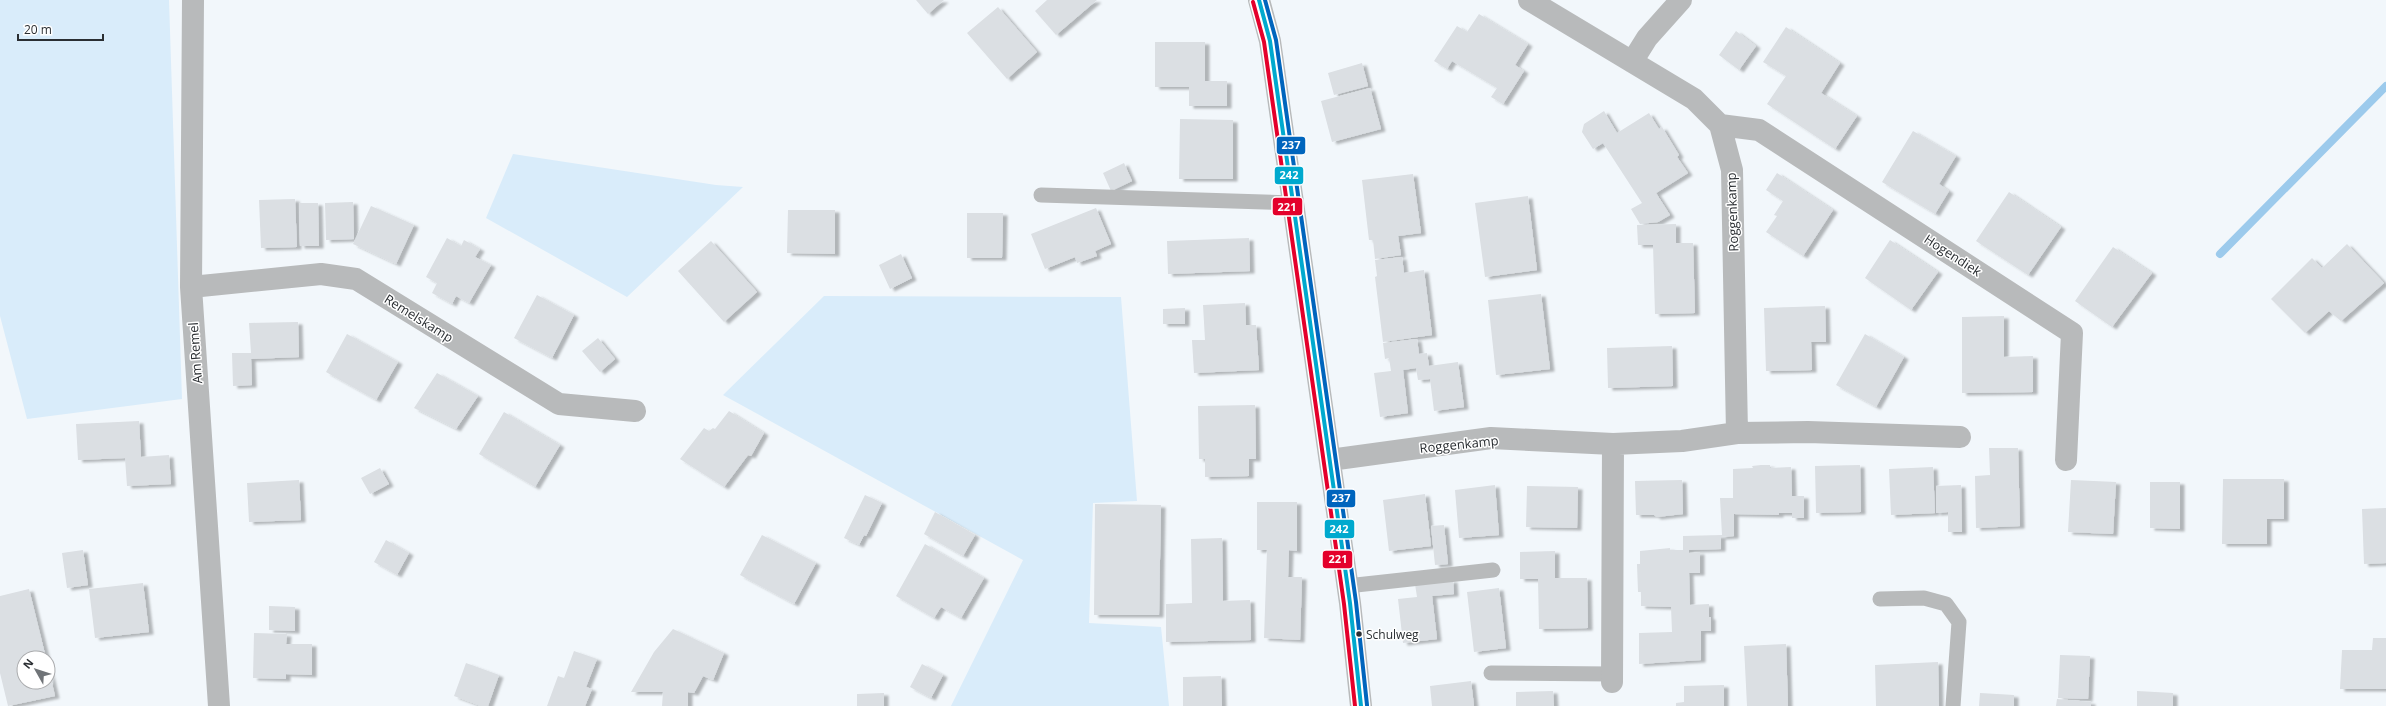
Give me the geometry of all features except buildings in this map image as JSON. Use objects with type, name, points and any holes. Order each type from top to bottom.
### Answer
[{"type":"street","name":"Am Remel","points":[[193,0],[190,287],[218,706]]},
{"type":"street","points":[[1259,0],[1270,42],[1330,460],[1361,706]]},
{"type":"street","points":[[1529,0],[1694,99],[1720,125]]},
{"type":"street","points":[[1632,62],[1647,38],[1681,0]]},
{"type":"street","name":"Roggenkamp","points":[[1720,125],[1732,170],[1737,433]]},
{"type":"street","name":"Hogendiek","points":[[1720,125],[1759,130],[2072,333],[2066,460]]},
{"type":"street","name":"Remelskamp","points":[[190,287],[321,274],[356,279],[559,404],[635,411]]},
{"type":"street","name":"Roggenkamp","points":[[1330,460],[1491,438],[1613,444],[1682,441],[1737,433],[1808,432],[1960,437]]},
{"type":"street","points":[[1612,678],[1613,444]]},
{"type":"lane","points":[[1041,195],[1293,203]]},
{"type":"lane","points":[[1347,586],[1493,570]]},
{"type":"lane","points":[[1880,599],[1924,598],[1946,604],[1959,622],[1953,706]]},
{"type":"lane","points":[[1491,673],[1612,678]]},
{"type":"shaded area","points":[[0,0],[169,0],[182,399],[27,419],[0,316]]},
{"type":"shaded area","points":[[513,154],[716,185],[743,187],[627,297],[486,218]]},
{"type":"shaded area","points":[[824,296],[1121,297],[1137,501],[1093,503],[1089,623],[1161,627],[1169,706],[951,706],[1023,560],[723,395]]},
{"type":"waterway","points":[[2220,254],[2386,86]]},
{"type":"transit line","name":"242","points":[[1259,0],[1270,41],[1350,603],[1361,706]]},
{"type":"transit line","name":"237","points":[[1265,0],[1276,40],[1356,602],[1367,705]]},
{"type":"transit line","name":"221","points":[[1253,2],[1264,42],[1344,604],[1355,706]]},
{"type":"place","name":"Schulweg","points":[[1359,634]]}]
